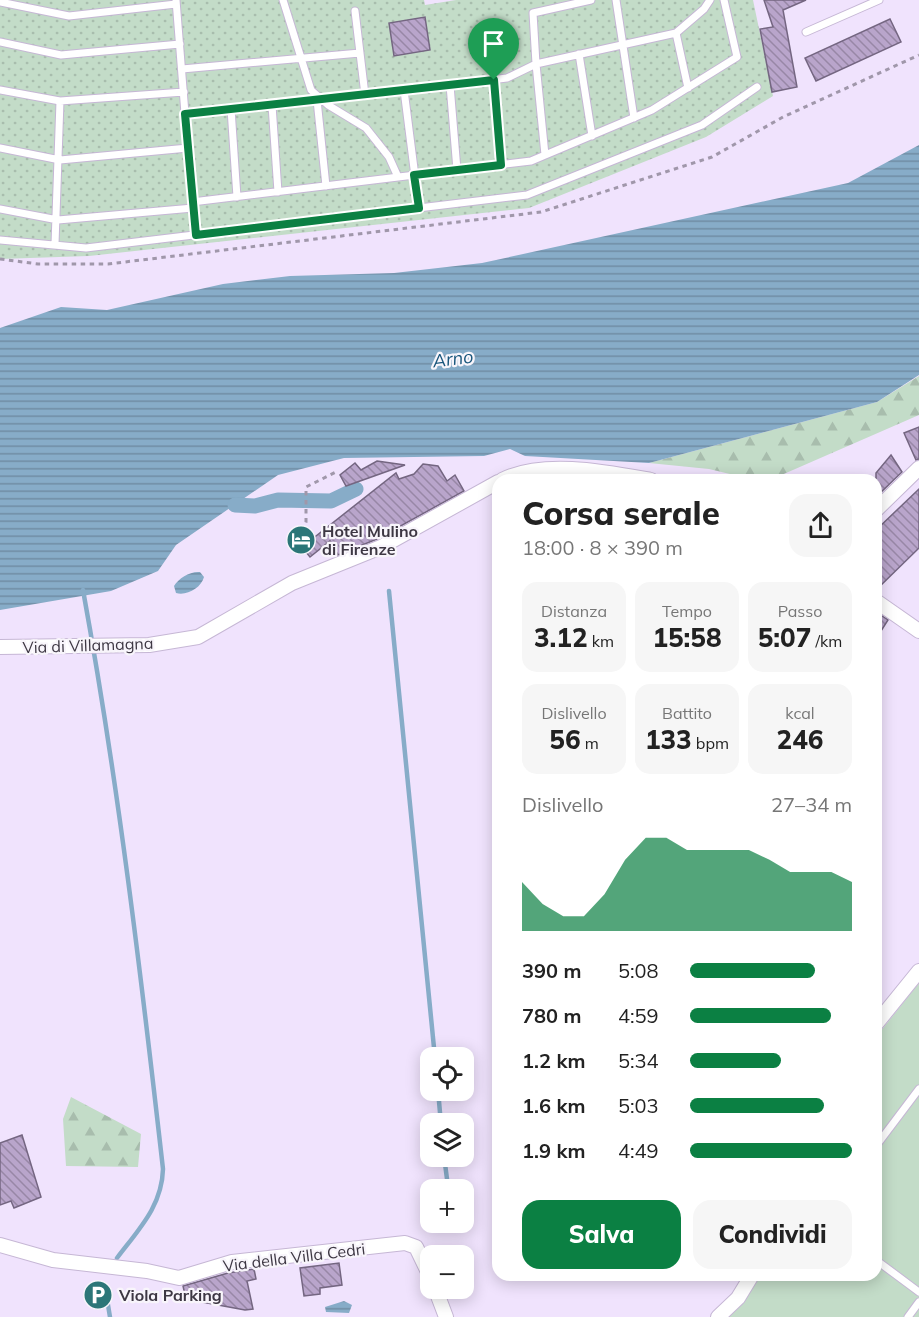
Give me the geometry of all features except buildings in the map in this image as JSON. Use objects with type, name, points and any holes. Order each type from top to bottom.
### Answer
[{"type":"street","points":[[882,504],[919,468]]},
{"type":"street","points":[[517,474],[530,469],[557,469],[600,474]]},
{"type":"street","name":"Via di Villamagna","points":[[0,647],[149,645],[198,637],[292,582],[381,547],[492,485]]},
{"type":"street","points":[[882,605],[919,632]]},
{"type":"street","points":[[882,1017],[919,971]]},
{"type":"street","name":"Via della Villa Cedri","points":[[0,1245],[53,1260],[147,1271],[178,1278],[232,1262],[405,1243],[416,1247],[420,1255]]},
{"type":"street","points":[[718,1317],[738,1298],[748,1281]]},
{"type":"street","points":[[439,1299],[446,1317]]},
{"type":"lane","points":[[283,0],[312,90],[319,100],[366,128],[389,157],[398,177]]},
{"type":"lane","points":[[545,155],[533,13],[591,0]]},
{"type":"lane","points":[[616,0],[634,117]]},
{"type":"lane","points":[[185,114],[507,78],[536,64],[676,33],[704,9],[710,0]]},
{"type":"lane","points":[[0,209],[58,220],[193,205],[237,196],[531,161],[634,117],[688,88],[737,57],[724,0]]},
{"type":"lane","points":[[806,32],[879,0]]},
{"type":"lane","points":[[0,2],[69,16],[176,2],[196,235]]},
{"type":"lane","points":[[355,11],[365,95]]},
{"type":"lane","points":[[676,33],[688,88]]},
{"type":"lane","points":[[0,42],[61,55],[180,44]]},
{"type":"lane","points":[[182,69],[360,53]]},
{"type":"lane","points":[[579,54],[592,136]]},
{"type":"lane","points":[[494,80],[501,165]]},
{"type":"lane","points":[[450,85],[457,170]]},
{"type":"lane","points":[[0,240],[86,248],[527,195],[702,125],[757,87]]},
{"type":"lane","points":[[0,90],[60,101],[184,92]]},
{"type":"lane","points":[[404,90],[419,208]]},
{"type":"lane","points":[[319,100],[326,186]]},
{"type":"lane","points":[[56,244],[60,101]]},
{"type":"lane","points":[[272,105],[278,192]]},
{"type":"lane","points":[[231,109],[237,196]]},
{"type":"lane","points":[[0,148],[60,160],[188,148]]},
{"type":"lane","points":[[882,1138],[919,1089]]},
{"type":"lane","points":[[882,1264],[919,1292]]},
{"type":"lane","points":[[909,1315],[919,1302]]},
{"type":"path","points":[[303,531],[306,510],[305,494],[310,483],[338,471]]},
{"type":"green space","points":[[0,0],[424,0],[425,5],[456,0],[753,0],[773,96],[706,137],[529,208],[89,256],[0,259]]},
{"type":"green space","points":[[919,376],[919,415],[784,474],[730,474],[709,469],[649,463],[877,402]]},
{"type":"green space","points":[[919,983],[919,1317],[725,1317],[753,1281],[882,1281],[882,1029]]},
{"type":"green space","points":[[71,1097],[141,1134],[138,1167],[66,1166],[63,1119]]},
{"type":"water","name":"Arno","points":[[919,145],[919,375],[877,402],[649,463],[525,456],[510,449],[484,456],[344,458],[278,475],[176,545],[158,571],[111,591],[0,610],[0,328],[61,307],[107,310],[223,284],[290,276],[394,273],[482,263],[848,183]]},
{"type":"water","points":[[200,572],[204,577],[197,588],[185,593],[176,593],[174,586],[179,580],[189,574]]},
{"type":"water","points":[[344,1301],[352,1305],[349,1313],[326,1312],[325,1307]]},
{"type":"waterway","points":[[235,505],[255,506],[278,500],[331,501],[356,489]]},
{"type":"waterway","points":[[83,590],[118,806],[163,1169],[162,1182],[154,1206],[117,1258]]},
{"type":"waterway","points":[[389,591],[434,1047]]},
{"type":"waterway","points":[[439,1101],[440,1113]]},
{"type":"waterway","points":[[445,1167],[447,1179]]},
{"type":"waterway","points":[[106,1293],[110,1317]]},
{"type":"place","name":"Hotel Mulino di Firenze","points":[[301,540]]},
{"type":"place","name":"Viola Parking","points":[[98,1295]]},
{"type":"route","points":[[494,80],[501,165],[414,175],[419,208],[196,235],[185,114],[494,80]]}]
